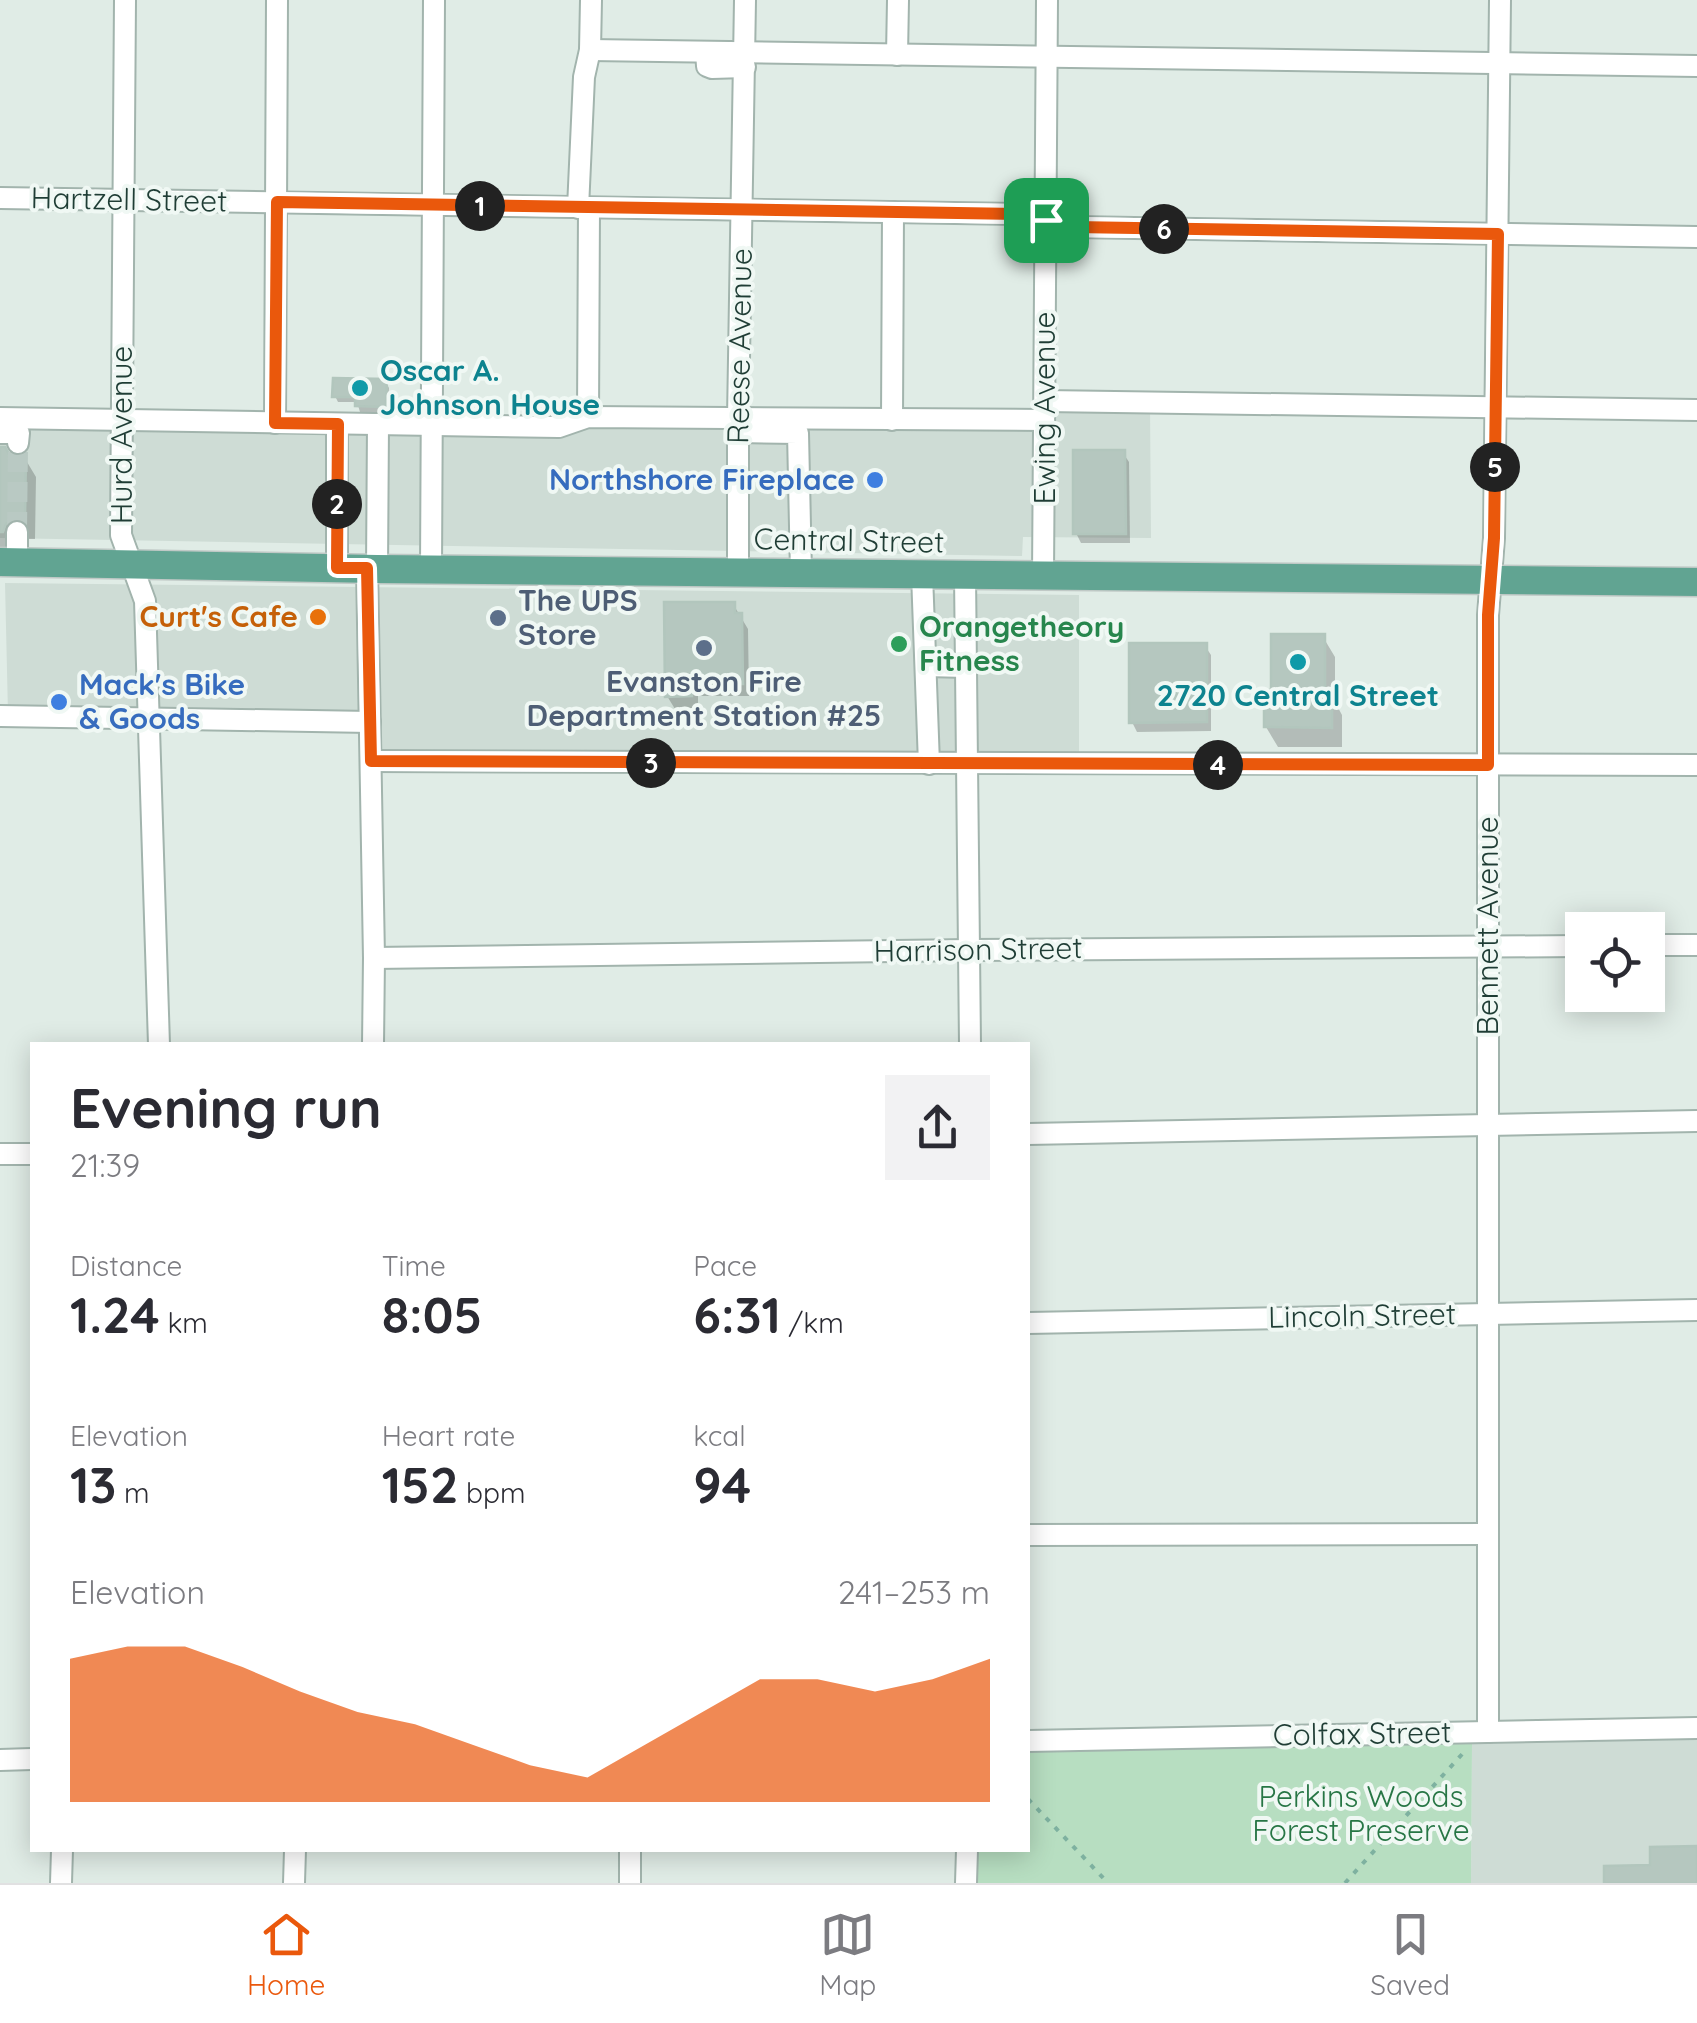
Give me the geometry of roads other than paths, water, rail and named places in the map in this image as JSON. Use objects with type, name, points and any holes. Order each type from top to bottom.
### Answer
[{"type":"main road","name":"Central Street","points":[[8,563],[1697,582]]},
{"type":"street","name":"Hurd Avenue","points":[[125,0],[120,535],[145,601],[159,1042]]},
{"type":"street","points":[[275,423],[277,0]]},
{"type":"street","points":[[431,569],[434,0]]},
{"type":"street","points":[[588,417],[584,77],[590,50],[591,0]]},
{"type":"street","name":"Reese Avenue","points":[[738,572],[745,0]]},
{"type":"street","points":[[898,0],[898,55]]},
{"type":"street","name":"Ewing Avenue","points":[[1043,576],[1047,0]]},
{"type":"street","name":"Bennett Avenue","points":[[1488,1732],[1488,615],[1500,0]]},
{"type":"street","points":[[590,50],[706,52],[745,60],[898,55],[1697,66]]},
{"type":"street","name":"Hartzell Street","points":[[0,198],[1021,214],[1074,227],[1697,237]]},
{"type":"street","points":[[892,420],[893,212]]},
{"type":"street","points":[[738,425],[1044,410],[1697,410]]},
{"type":"street","points":[[0,418],[558,427],[588,417],[738,425],[798,433],[801,573]]},
{"type":"street","points":[[337,568],[338,424]]},
{"type":"street","points":[[373,1042],[370,722],[378,424]]},
{"type":"street","points":[[8,563],[17,532]]},
{"type":"street","points":[[922,574],[929,764]]},
{"type":"street","points":[[965,575],[970,1042]]},
{"type":"street","points":[[926,666],[966,667]]},
{"type":"street","points":[[0,716],[370,722]]},
{"type":"street","points":[[371,761],[1697,765]]},
{"type":"street","points":[[1665,946],[1697,945]]},
{"type":"street","name":"Harrison Street","points":[[374,958],[1565,946]]},
{"type":"street","points":[[1030,1134],[1697,1121]]},
{"type":"street","points":[[0,1154],[30,1154]]},
{"type":"street","name":"Lincoln Street","points":[[1030,1322],[1697,1310]]},
{"type":"street","points":[[1030,1535],[1488,1534]]},
{"type":"street","name":"Colfax Street","points":[[1030,1740],[1697,1728]]},
{"type":"street","points":[[0,1760],[30,1759]]},
{"type":"street","points":[[62,1852],[62,1883]]},
{"type":"street","points":[[294,1883],[295,1852]]},
{"type":"street","points":[[630,1852],[630,1883]]},
{"type":"street","points":[[966,1852],[966,1883]]},
{"type":"tunnel","points":[[17,532],[18,443]]},
{"type":"place","name":"Oscar A. Johnson House","points":[[360,388]]},
{"type":"place","name":"Northshore Fireplace","points":[[875,480]]},
{"type":"place","name":"Curt's Cafe","points":[[318,617]]},
{"type":"place","name":"The UPS Store","points":[[498,618]]},
{"type":"place","name":"Orangetheory Fitness","points":[[899,644]]},
{"type":"place","name":"Evanston Fire Department Station #25","points":[[704,648]]},
{"type":"place","name":"2720 Central Street","points":[[1298,662]]},
{"type":"place","name":"Mack's Bike & Goods","points":[[59,702]]},
{"type":"park label","name":"Perkins Woods Forest Preserve","points":[[1361,1814]]}]
